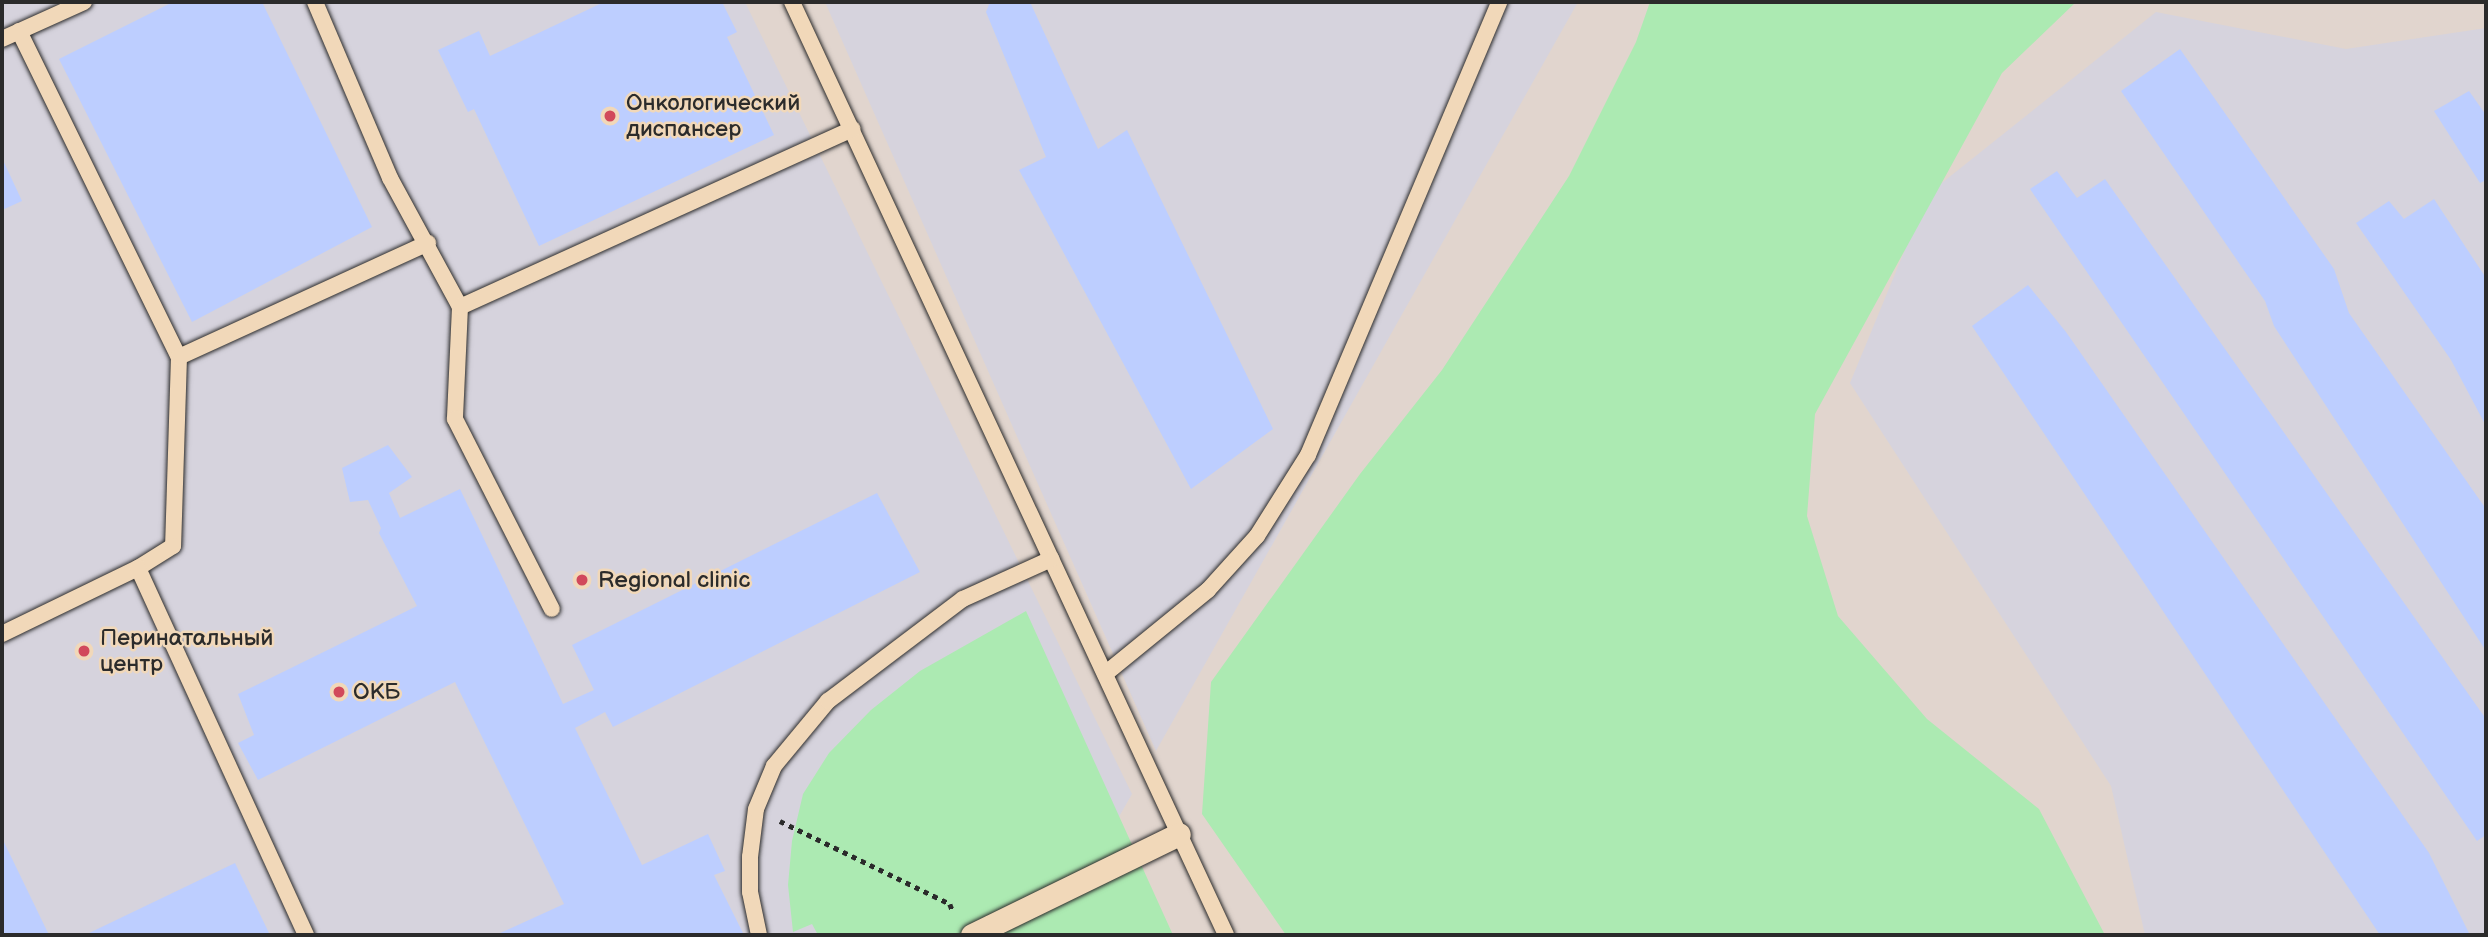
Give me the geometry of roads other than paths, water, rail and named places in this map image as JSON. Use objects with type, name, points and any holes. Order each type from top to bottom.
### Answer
[{"type":"street","points":[[965,930],[1179,834]]},
{"type":"lane","points":[[2,39],[83,2]]},
{"type":"lane","points":[[315,2],[390,178],[428,243],[460,307],[455,419],[552,609]]},
{"type":"lane","points":[[792,2],[1226,935]]},
{"type":"lane","points":[[1105,674],[1208,590],[1257,536],[1308,455],[1499,2]]},
{"type":"lane","points":[[2,634],[138,568],[173,547],[179,357],[19,31]]},
{"type":"lane","points":[[460,307],[852,129]]},
{"type":"lane","points":[[179,357],[428,243]]},
{"type":"lane","points":[[759,935],[750,892],[756,809],[774,766],[828,701],[963,599],[1051,559]]},
{"type":"lane","points":[[138,568],[306,935]]},
{"type":"place","name":"Онкологический диспансер","points":[[610,116]]},
{"type":"place","name":"Regional clinic","points":[[582,580]]},
{"type":"place","name":"Перинатальный центр","points":[[84,651]]},
{"type":"place","name":"ОКБ","points":[[339,692]]}]
